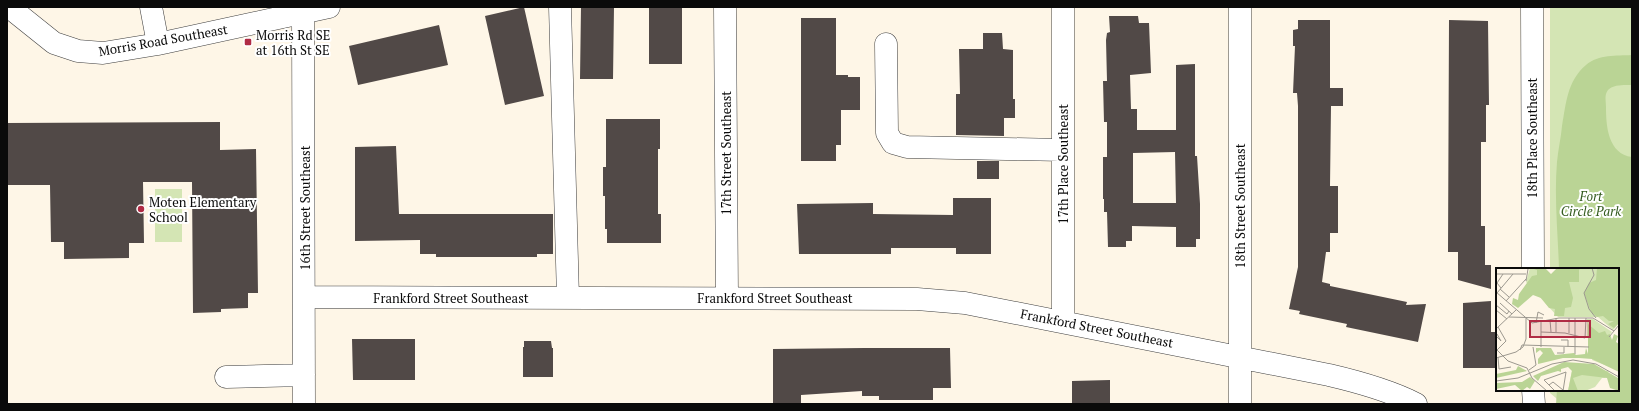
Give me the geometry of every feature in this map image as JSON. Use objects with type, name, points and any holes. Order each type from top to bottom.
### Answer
[{"type":"street","name":"Morris Road Southeast","points":[[8,7],[54,43],[78,51],[103,53],[158,44],[329,7]]},
{"type":"street","points":[[151,7],[158,44]]},
{"type":"street","points":[[560,7],[568,298]]},
{"type":"street","name":"17th Street Southeast","points":[[725,7],[727,298]]},
{"type":"street","name":"17th Place Southeast","points":[[1063,7],[1063,321]]},
{"type":"street","name":"18th Street Southeast","points":[[1240,7],[1240,404]]},
{"type":"street","name":"18th Place Southeast","points":[[1532,7],[1533,268]]},
{"type":"street","name":"16th Street Southeast","points":[[303,13],[305,298],[304,404]]},
{"type":"street","points":[[886,44],[887,133],[893,143],[907,147],[1063,150]]},
{"type":"street","name":"Frankford Street Southeast","points":[[305,298],[917,299],[965,303],[1063,321],[1240,357]]},
{"type":"street","points":[[1240,357],[1353,381],[1401,396],[1416,404]]},
{"type":"street","points":[[226,377],[304,375]]},
{"type":"street","points":[[1534,391],[1534,404]]},
{"type":"green space","name":"Fort Circle Park","points":[[1550,7],[1632,7],[1632,404],[1563,404],[1550,393],[1550,391],[1619,391],[1619,268],[1550,268]]},
{"type":"green space","name":"Fort Circle Park","points":[[1632,55],[1632,85],[1620,85],[1610,88],[1606,94],[1606,98],[1608,130],[1613,145],[1624,155],[1632,157],[1632,404],[1556,404],[1557,391],[1619,391],[1619,268],[1559,268],[1556,202],[1557,158],[1568,93],[1575,78],[1586,65],[1591,61],[1608,56]]},
{"type":"green space","points":[[155,189],[182,189],[182,242],[155,242]]},
{"type":"building","points":[[524,7],[544,96],[505,105],[485,16]]},
{"type":"building","points":[[581,7],[614,7],[613,79],[580,79]]},
{"type":"building","points":[[649,7],[682,7],[682,64],[649,64]]},
{"type":"building","points":[[1109,16],[1138,16],[1139,23],[1149,23],[1151,73],[1130,75],[1131,109],[1137,109],[1137,130],[1176,130],[1176,65],[1195,64],[1195,156],[1197,156],[1200,204],[1200,239],[1196,239],[1196,247],[1176,247],[1176,227],[1132,226],[1132,241],[1126,241],[1126,247],[1108,247],[1107,212],[1104,212],[1103,199],[1103,157],[1107,157],[1107,122],[1104,122],[1103,81],[1107,81],[1106,40],[1107,33],[1110,32]],"holes":[[[1175,152],[1176,203],[1133,203],[1133,153]]]},
{"type":"building","points":[[801,18],[836,18],[836,75],[860,77],[860,110],[841,110],[841,145],[836,145],[836,161],[801,161]]},
{"type":"building","points":[[1298,20],[1330,20],[1330,88],[1343,88],[1343,106],[1331,106],[1330,186],[1338,186],[1338,233],[1330,233],[1330,252],[1326,252],[1322,282],[1330,284],[1330,286],[1407,302],[1406,305],[1426,304],[1418,342],[1346,327],[1347,324],[1299,314],[1300,311],[1289,309],[1298,267],[1298,106],[1297,93],[1293,93],[1295,46],[1293,46],[1293,30],[1298,29]]},
{"type":"building","points":[[1449,20],[1488,21],[1489,105],[1486,105],[1486,142],[1481,142],[1481,226],[1485,226],[1485,265],[1491,265],[1491,289],[1458,280],[1458,252],[1448,252]]},
{"type":"building","points":[[439,25],[448,65],[358,85],[349,46]]},
{"type":"building","points":[[983,33],[1002,33],[1003,49],[1013,50],[1013,99],[1015,99],[1015,118],[1004,118],[1004,136],[956,135],[956,94],[960,94],[959,49],[983,49]]},
{"type":"building","points":[[606,119],[660,119],[660,149],[658,149],[658,214],[661,214],[661,243],[607,243],[607,229],[605,229],[605,196],[603,196],[603,167],[606,167]]},
{"type":"building","points":[[220,122],[220,150],[256,149],[258,293],[248,293],[248,308],[221,309],[221,312],[193,313],[192,182],[143,182],[144,243],[129,243],[129,258],[64,259],[64,242],[51,242],[50,185],[7,185],[7,123]]},
{"type":"building","points":[[396,146],[399,214],[553,214],[553,254],[537,254],[537,257],[436,257],[436,254],[420,254],[420,240],[355,241],[355,147]]},
{"type":"building","points":[[977,161],[999,161],[999,179],[977,179]]},
{"type":"building","points":[[953,198],[991,198],[991,254],[956,254],[956,248],[891,248],[891,254],[799,254],[797,204],[873,203],[873,214],[953,215]]},
{"type":"building","points":[[1491,301],[1491,332],[1495,332],[1496,368],[1463,368],[1463,303]]},
{"type":"building","points":[[352,339],[415,339],[415,380],[353,380]]},
{"type":"building","points":[[524,341],[551,341],[553,348],[553,377],[523,377]]},
{"type":"building","points":[[950,348],[951,388],[933,388],[933,400],[879,400],[879,396],[862,396],[862,391],[801,395],[801,404],[773,404],[773,349]]},
{"type":"building","points":[[1110,380],[1110,404],[1072,404],[1072,381]]},
{"type":"place","name":"Morris Rd SE at 16th St SE","points":[[248,42]]},
{"type":"place","name":"Moten Elementary School","points":[[141,209]]}]
